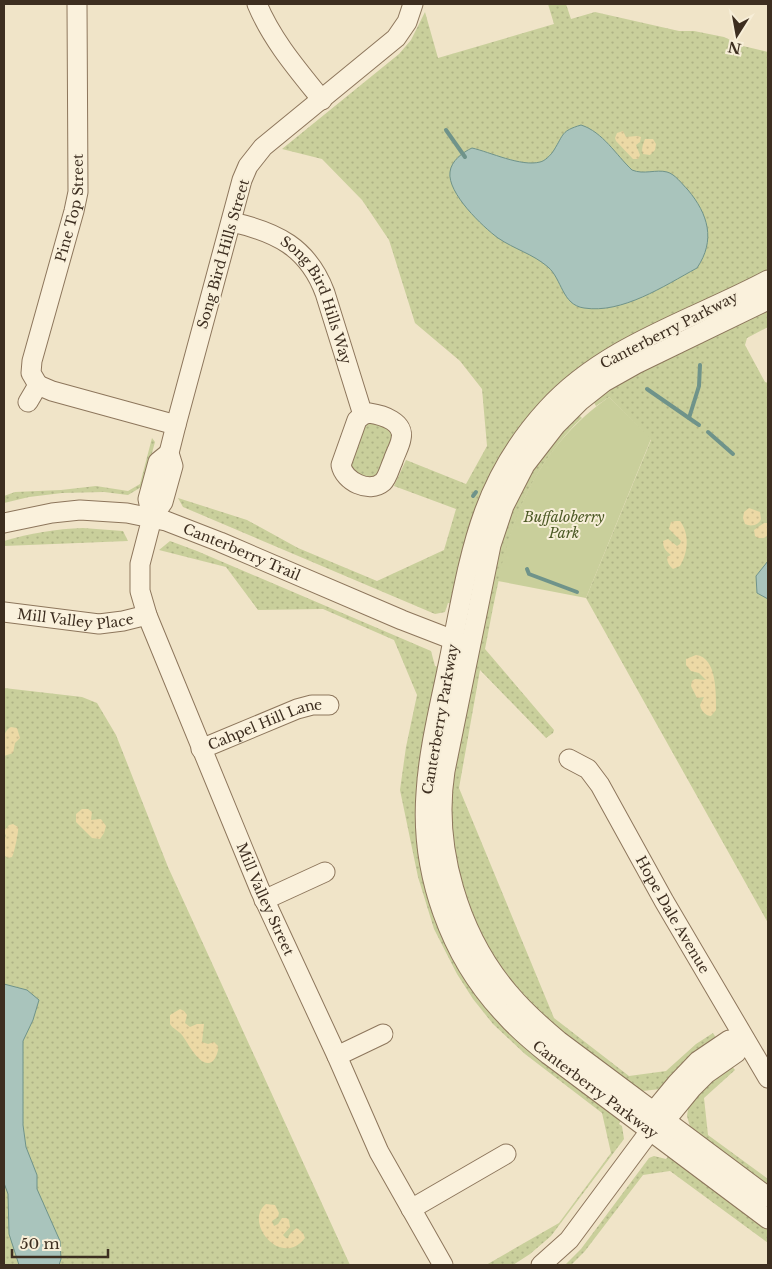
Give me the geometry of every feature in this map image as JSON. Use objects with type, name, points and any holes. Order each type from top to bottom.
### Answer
[{"type":"street","name":"Pine Top Street","points":[[38,385],[31,373],[32,361],[78,192],[77,4]]},
{"type":"street","points":[[257,4],[270,31],[281,48],[322,100]]},
{"type":"street","name":"Song Bird Hills Street","points":[[152,518],[148,499],[158,462],[169,453],[242,180],[253,159],[263,147],[396,38],[407,22],[413,4]]},
{"type":"street","name":"Song Bird Hills Way","points":[[232,222],[259,229],[278,237],[294,247],[310,263],[322,284],[363,415]]},
{"type":"street","name":"Canterberry Parkway","points":[[768,280],[624,350],[579,379],[546,409],[510,456],[490,493],[476,534],[443,799],[446,854],[453,889],[476,945],[492,970],[518,1003],[559,1041],[768,1198]]},
{"type":"street","name":"Canterberry Parkway","points":[[768,300],[619,373],[580,401],[546,436],[525,465],[500,516],[462,643],[428,770],[425,803],[430,866],[438,897],[448,925],[474,976],[493,1001],[511,1022],[549,1055],[768,1220]]},
{"type":"street","points":[[28,402],[38,385],[52,392],[176,425]]},
{"type":"street","name":"Canterberry Trail","points":[[4,523],[44,514],[80,510],[127,513],[152,518],[188,529],[462,643]]},
{"type":"street","name":"Mill Valley Street","points":[[152,518],[139,574],[140,591],[147,616],[264,900],[337,1056],[379,1152],[443,1265]]},
{"type":"street","name":"Mill Valley Place","points":[[4,612],[99,624],[147,616]]},
{"type":"street","name":"Cahpel Hill Lane","points":[[201,749],[297,709],[312,705],[329,705]]},
{"type":"street","name":"Hope Dale Avenue","points":[[568,759],[588,769],[600,785],[664,901],[768,1078]]},
{"type":"street","points":[[264,900],[325,872]]},
{"type":"street","points":[[337,1056],[383,1034]]},
{"type":"street","points":[[541,1265],[569,1240],[650,1131],[659,1116],[711,1071],[736,1053],[745,1040]]},
{"type":"street","points":[[411,1210],[506,1154]]},
{"type":"green space","points":[[548,4],[566,4],[571,19],[595,12],[679,31],[694,31],[724,37],[743,46],[768,52],[768,274],[595,362],[456,604],[448,603],[445,612],[435,614],[183,507],[178,498],[247,520],[298,548],[377,581],[444,550],[456,509],[394,486],[406,460],[466,484],[487,446],[482,389],[460,361],[415,323],[389,240],[362,200],[322,159],[282,149],[399,54],[411,40],[425,12],[438,58],[554,24]]},
{"type":"green space","points":[[768,305],[768,327],[747,338],[745,345],[765,382],[768,383],[768,923],[586,598],[651,440],[609,397],[596,406],[592,399],[609,386]]},
{"type":"green space","name":"Buffaloberry Park","points":[[609,397],[651,439],[586,598],[498,581],[513,526],[535,477],[549,455],[566,435],[586,415]]},
{"type":"green space","points":[[576,412],[582,418],[559,443],[537,475],[515,522],[501,571],[485,649],[554,730],[546,738],[480,670],[459,788],[554,1018],[629,1076],[666,1071],[696,1044],[713,1033],[718,1041],[661,1089],[642,1091],[565,1038],[502,976],[462,898],[448,802],[489,579],[521,482]]},
{"type":"green space","points":[[370,421],[388,428],[392,438],[379,474],[370,479],[353,473],[349,463],[363,425]]},
{"type":"green space","points":[[152,438],[155,442],[143,486],[128,495],[104,492],[62,493],[29,497],[4,503],[4,496],[15,492],[96,486],[128,491],[140,484]]},
{"type":"green space","points":[[83,528],[123,531],[128,541],[4,546],[4,541],[24,536],[53,530]]},
{"type":"green space","points":[[170,541],[431,651],[435,666],[442,668],[429,883],[623,1117],[619,1124],[622,1126],[624,1139],[551,1236],[530,1254],[513,1265],[486,1265],[559,1223],[611,1153],[602,1113],[525,1054],[493,1024],[473,999],[457,974],[434,929],[418,877],[400,790],[406,747],[417,695],[394,640],[323,609],[258,610],[226,567],[159,550]]},
{"type":"green space","points":[[4,688],[82,697],[97,703],[116,735],[168,867],[350,1265],[4,1265]]},
{"type":"green space","points":[[730,1064],[735,1070],[704,1098],[708,1135],[768,1179],[768,1191],[690,1127],[687,1116],[688,1109],[684,1106]]},
{"type":"green space","points":[[671,1153],[768,1225],[768,1243],[670,1171],[643,1175],[585,1251],[571,1265],[565,1265],[581,1249],[649,1158],[654,1156],[666,1159]]},
{"type":"sand","points":[[623,131],[626,137],[641,137],[640,142],[636,145],[640,155],[638,159],[633,159],[616,141],[617,133]]},
{"type":"sand","points":[[645,139],[653,139],[656,144],[655,150],[650,155],[643,154],[642,148]]},
{"type":"sand","points":[[749,508],[760,512],[761,519],[754,525],[745,524],[743,518],[744,512]]},
{"type":"sand","points":[[680,521],[683,526],[687,544],[680,566],[673,569],[667,559],[671,555],[665,549],[663,541],[668,539],[677,546],[680,544],[681,541],[669,529],[671,522]]},
{"type":"sand","points":[[764,523],[768,523],[768,535],[764,538],[758,538],[755,536],[754,530]]},
{"type":"sand","points":[[696,655],[703,657],[708,662],[714,677],[716,710],[711,716],[703,711],[700,705],[704,697],[697,698],[691,686],[692,681],[695,679],[706,680],[699,673],[691,671],[686,665],[686,659]]},
{"type":"sand","points":[[11,727],[17,728],[20,738],[15,743],[13,753],[4,756],[4,736]]},
{"type":"sand","points":[[82,809],[88,809],[92,812],[91,820],[101,819],[106,826],[100,839],[92,838],[76,822],[76,814]]},
{"type":"sand","points":[[13,824],[18,827],[18,833],[13,855],[8,858],[4,855],[4,839],[6,836],[4,831],[9,825]]},
{"type":"sand","points":[[180,1009],[187,1015],[185,1023],[190,1027],[204,1024],[202,1042],[208,1044],[214,1042],[218,1046],[217,1054],[213,1061],[208,1063],[199,1059],[182,1035],[170,1024],[170,1015]]},
{"type":"sand","points":[[266,1204],[275,1205],[279,1213],[278,1217],[272,1221],[274,1226],[282,1218],[289,1220],[290,1227],[283,1235],[286,1238],[297,1228],[303,1233],[305,1238],[295,1246],[286,1248],[276,1246],[262,1231],[259,1221],[260,1212]]},
{"type":"water","points":[[581,125],[603,138],[632,170],[641,172],[663,171],[676,177],[701,208],[707,228],[706,247],[703,258],[697,268],[642,297],[613,307],[584,308],[571,302],[548,267],[498,238],[475,218],[454,190],[451,180],[450,172],[453,164],[461,154],[472,148],[515,161],[540,162],[551,154],[566,131]]},
{"type":"water","points":[[768,561],[768,599],[757,593],[756,576]]},
{"type":"water","points":[[4,984],[27,990],[39,1000],[33,1020],[23,1041],[23,1125],[26,1147],[37,1175],[37,1189],[60,1241],[61,1259],[59,1265],[19,1265],[9,1234],[8,1194],[4,1183]]},
{"type":"waterway","points":[[446,130],[465,157]]},
{"type":"waterway","points":[[689,418],[699,386],[700,365]]},
{"type":"waterway","points":[[647,389],[699,425]]},
{"type":"waterway","points":[[708,432],[733,454]]},
{"type":"waterway","points":[[473,496],[476,492]]},
{"type":"waterway","points":[[527,569],[529,574],[577,592]]}]
